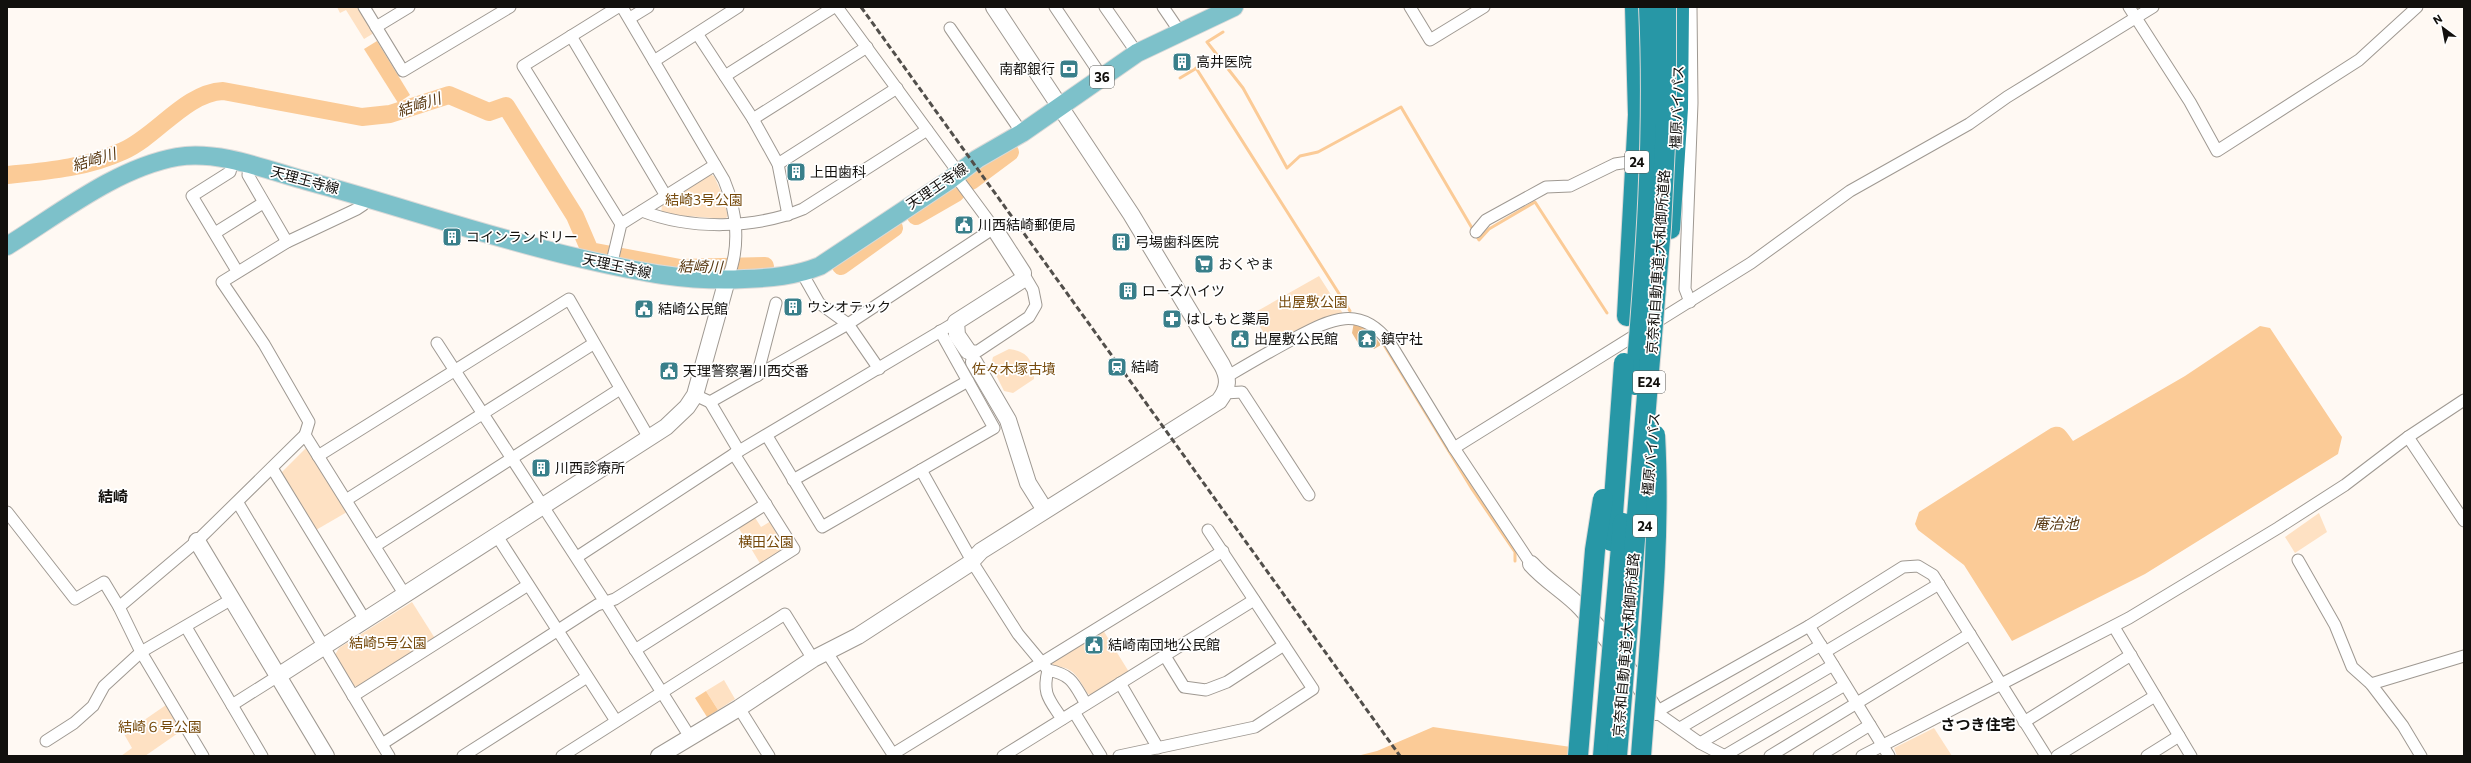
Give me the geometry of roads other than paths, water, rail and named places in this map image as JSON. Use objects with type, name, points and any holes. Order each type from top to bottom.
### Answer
[{"type":"highway","name":"24","points":[[1596,756],[1627,316],[1638,115],[1636,7]]},
{"type":"highway","name":"京奈和自動車道;大和御所道路","points":[[1617,756],[1644,365],[1651,58],[1649,7]]},
{"type":"highway","name":"京奈和自動車道;大和御所道路","points":[[1603,756],[1644,365],[1666,124],[1666,7]]},
{"type":"highway","name":"橿原バイパス","points":[[1624,756],[1665,296],[1678,108],[1679,7]]},
{"type":"highway","points":[[1578,756],[1596,543],[1624,401],[1644,365]]},
{"type":"highway","points":[[1641,756],[1656,539],[1657,474],[1644,365]]},
{"type":"main road","name":"天理王寺線","points":[[7,246],[113,180],[145,166],[190,156],[241,163],[365,196],[550,252],[611,266],[689,280],[727,280],[780,277],[802,273],[820,266],[977,159],[1022,133],[1137,53],[1234,7]]},
{"type":"street","points":[[364,7],[403,71],[510,7]]},
{"type":"street","points":[[376,27],[409,7]]},
{"type":"street","points":[[618,7],[523,66],[621,224]]},
{"type":"street","points":[[232,705],[649,438],[677,418],[695,395],[727,280],[732,268],[737,223],[731,196],[715,165],[630,18],[622,7]]},
{"type":"street","points":[[630,18],[648,7]]},
{"type":"street","points":[[654,61],[738,7]]},
{"type":"street","points":[[725,76],[834,7]]},
{"type":"street","points":[[837,7],[897,88],[957,174],[994,228],[1024,278],[1033,290],[1036,305],[1029,317],[973,355]]},
{"type":"street","points":[[659,756],[739,708],[819,655],[858,636],[972,560],[981,551],[1219,401],[1226,392],[1228,376],[1131,214],[994,7]]},
{"type":"street","points":[[1055,7],[1102,77]]},
{"type":"street","points":[[1105,7],[1137,53]]},
{"type":"street","points":[[1163,7],[1180,32]]},
{"type":"street","points":[[1410,7],[1430,40],[1484,7]]},
{"type":"street","points":[[1462,7],[1468,17]]},
{"type":"street","points":[[1690,302],[1685,290],[1687,161],[1692,103],[1691,7]]},
{"type":"street","points":[[2129,7],[2134,18],[2190,102],[2217,151],[2359,60],[2417,7]]},
{"type":"street","points":[[1454,448],[1751,263],[1850,191],[1969,124],[2007,97],[2153,7]]},
{"type":"street","points":[[950,28],[1022,133]]},
{"type":"street","points":[[698,34],[753,119],[778,164],[788,215]]},
{"type":"street","points":[[571,36],[666,196]]},
{"type":"street","points":[[753,119],[867,47]]},
{"type":"street","points":[[778,164],[897,88]]},
{"type":"street","points":[[642,211],[658,217],[696,224],[768,221],[803,209],[926,130]]},
{"type":"street","points":[[1476,232],[1486,220],[1546,187],[1570,186],[1615,164],[1635,161]]},
{"type":"street","points":[[237,271],[192,196],[230,172],[241,163],[287,242]]},
{"type":"street","points":[[611,266],[621,224],[715,165]]},
{"type":"street","points":[[119,607],[197,541],[238,503],[305,435],[309,422],[264,344],[223,286],[222,282],[237,271],[287,242],[357,209],[363,205],[365,196]]},
{"type":"street","points":[[215,233],[264,203]]},
{"type":"street","points":[[710,402],[848,324],[994,228]]},
{"type":"street","points":[[802,273],[819,303],[848,324],[879,369]]},
{"type":"street","points":[[576,557],[737,452],[767,436],[879,369],[1024,278]]},
{"type":"street","points":[[318,456],[569,299],[593,344],[649,438]]},
{"type":"street","points":[[757,376],[776,303]]},
{"type":"street","points":[[1228,376],[1273,349],[1328,321],[1348,318],[1366,322],[1381,330],[1390,342],[1454,448],[1531,564],[1541,575],[1580,607],[1598,627],[1656,712],[1700,742],[1724,756],[1846,685]]},
{"type":"street","points":[[956,322],[957,335],[973,355],[1005,414],[1028,483],[1045,510]]},
{"type":"street","points":[[767,436],[822,527],[994,428],[940,331]]},
{"type":"street","points":[[437,343],[456,370],[605,602],[690,738]]},
{"type":"street","points":[[346,500],[593,344]]},
{"type":"street","points":[[793,480],[968,380]]},
{"type":"street","points":[[375,546],[513,459],[620,389]]},
{"type":"street","points":[[1226,392],[1242,392],[1309,495]]},
{"type":"street","points":[[635,650],[794,549],[766,504],[710,402],[695,395]]},
{"type":"street","points":[[1862,756],[1882,744],[2114,627],[2278,528],[2359,476],[2408,436],[2464,400]]},
{"type":"street","points":[[305,435],[405,595]]},
{"type":"street","points":[[2408,436],[2464,521]]},
{"type":"street","points":[[272,468],[365,620]]},
{"type":"street","points":[[920,470],[972,560],[1018,634],[1046,666],[1063,673],[1070,678],[1086,704]]},
{"type":"street","points":[[238,503],[389,756]]},
{"type":"street","points":[[382,744],[559,631],[597,605],[615,599],[766,504]]},
{"type":"street","points":[[7,512],[75,599],[104,582],[119,607],[141,652],[203,756]]},
{"type":"street","points":[[1119,756],[1255,727],[1313,689],[1208,530]]},
{"type":"street","points":[[497,536],[616,721]]},
{"type":"street","points":[[197,541],[326,756]]},
{"type":"street","points":[[562,756],[785,614],[819,655],[893,755],[1046,666],[1223,551]]},
{"type":"street","points":[[2298,560],[2335,625],[2352,667],[2371,684],[2403,726],[2421,756]]},
{"type":"street","points":[[1656,712],[1809,626],[1903,567],[1918,566],[1933,575],[2046,756]]},
{"type":"street","points":[[1680,728],[1939,584]]},
{"type":"street","points":[[353,696],[528,585]]},
{"type":"street","points":[[46,741],[74,723],[94,706],[104,686],[141,652],[232,599]]},
{"type":"street","points":[[1003,756],[1254,600]]},
{"type":"street","points":[[1809,626],[1889,756]]},
{"type":"street","points":[[186,627],[262,756]]},
{"type":"street","points":[[2114,627],[2191,756]]},
{"type":"street","points":[[1770,756],[1970,634]]},
{"type":"street","points":[[1165,656],[1184,688],[1206,690],[1227,682],[1284,645]]},
{"type":"street","points":[[2024,722],[2131,655]]},
{"type":"street","points":[[2371,684],[2464,656]]},
{"type":"street","points":[[1700,742],[1833,665]]},
{"type":"street","points":[[1046,666],[1044,685],[1046,694],[1062,719]]},
{"type":"street","points":[[463,756],[587,677]]},
{"type":"street","points":[[1120,683],[1158,748]]},
{"type":"street","points":[[2057,756],[2155,696]]},
{"type":"street","points":[[739,708],[769,756]]},
{"type":"street","points":[[1074,712],[1101,756]]},
{"type":"street","points":[[1819,756],[1870,725]]},
{"type":"street","points":[[2147,756],[2179,736]]},
{"type":"water","points":[[377,41],[410,95],[398,103],[364,49]]},
{"type":"water","name":"庵治池","points":[[2260,326],[2270,328],[2342,437],[2338,454],[2145,574],[2012,641],[1964,565],[1918,530],[1915,524],[1919,512],[2051,428],[2062,428],[2067,432],[2073,441],[2185,376]]},
{"type":"water","points":[[706,691],[718,710],[707,717],[695,698]]},
{"type":"water","points":[[1433,727],[1571,747],[1587,756],[1357,756],[1377,751]]},
{"type":"waterway","points":[[1223,32],[1207,42],[1243,88],[1287,168],[1300,156],[1318,152],[1401,107],[1479,240],[1489,229],[1535,202],[1607,313]]},
{"type":"waterway","points":[[1180,78],[1217,56]]},
{"type":"waterway","points":[[1196,68],[1350,311]]},
{"type":"waterway","name":"結崎川","points":[[7,175],[66,168],[109,157],[136,144],[196,99],[223,91],[362,117],[390,114],[449,95],[489,112],[506,106],[575,216],[590,251],[680,268],[765,266]]},
{"type":"waterway","name":"結崎川","points":[[971,181],[1010,152]]},
{"type":"waterway","name":"結崎川","points":[[916,216],[956,193]]},
{"type":"waterway","name":"結崎川","points":[[841,266],[894,228]]},
{"type":"waterway","points":[[1381,340],[1472,489],[1515,552],[1515,561]]},
{"type":"railway","points":[[861,7],[1400,756]]},
{"type":"place","name":"高井医院","points":[[1182,62]]},
{"type":"place","name":"南都銀行","points":[[1069,69]]},
{"type":"place","name":"上田歯科","points":[[796,172]]},
{"type":"place","name":"川西結崎郵便局","points":[[964,225]]},
{"type":"place","name":"コインランドリー","points":[[452,237]]},
{"type":"place","name":"弓場歯科医院","points":[[1121,242]]},
{"type":"place","name":"おくやま","points":[[1204,264]]},
{"type":"place","name":"ローズハイツ","points":[[1128,291]]},
{"type":"place","name":"ウシオテック","points":[[793,307]]},
{"type":"place","name":"結崎公民館","points":[[644,309]]},
{"type":"place","name":"はしもと薬局","points":[[1172,319]]},
{"type":"place","name":"出屋敷公民館","points":[[1240,339]]},
{"type":"place","name":"鎮守社","points":[[1367,339]]},
{"type":"place","name":"結崎","points":[[1117,367]]},
{"type":"place","name":"天理警察署川西交番","points":[[669,371]]},
{"type":"place","name":"川西診療所","points":[[541,468]]},
{"type":"place","name":"結崎南団地公民館","points":[[1094,645]]},
{"type":"district","name":"結崎","points":[[113,497]]},
{"type":"district","name":"さつき住宅","points":[[1978,725]]},
{"type":"park label","name":"結崎3号公園","points":[[704,200]]},
{"type":"park label","name":"出屋敷公園","points":[[1313,302]]},
{"type":"park label","name":"佐々木塚古墳","points":[[1014,369]]},
{"type":"park label","name":"横田公園","points":[[766,542]]},
{"type":"park label","name":"結崎5号公園","points":[[388,643]]},
{"type":"park label","name":"結崎６号公園","points":[[160,727]]}]
